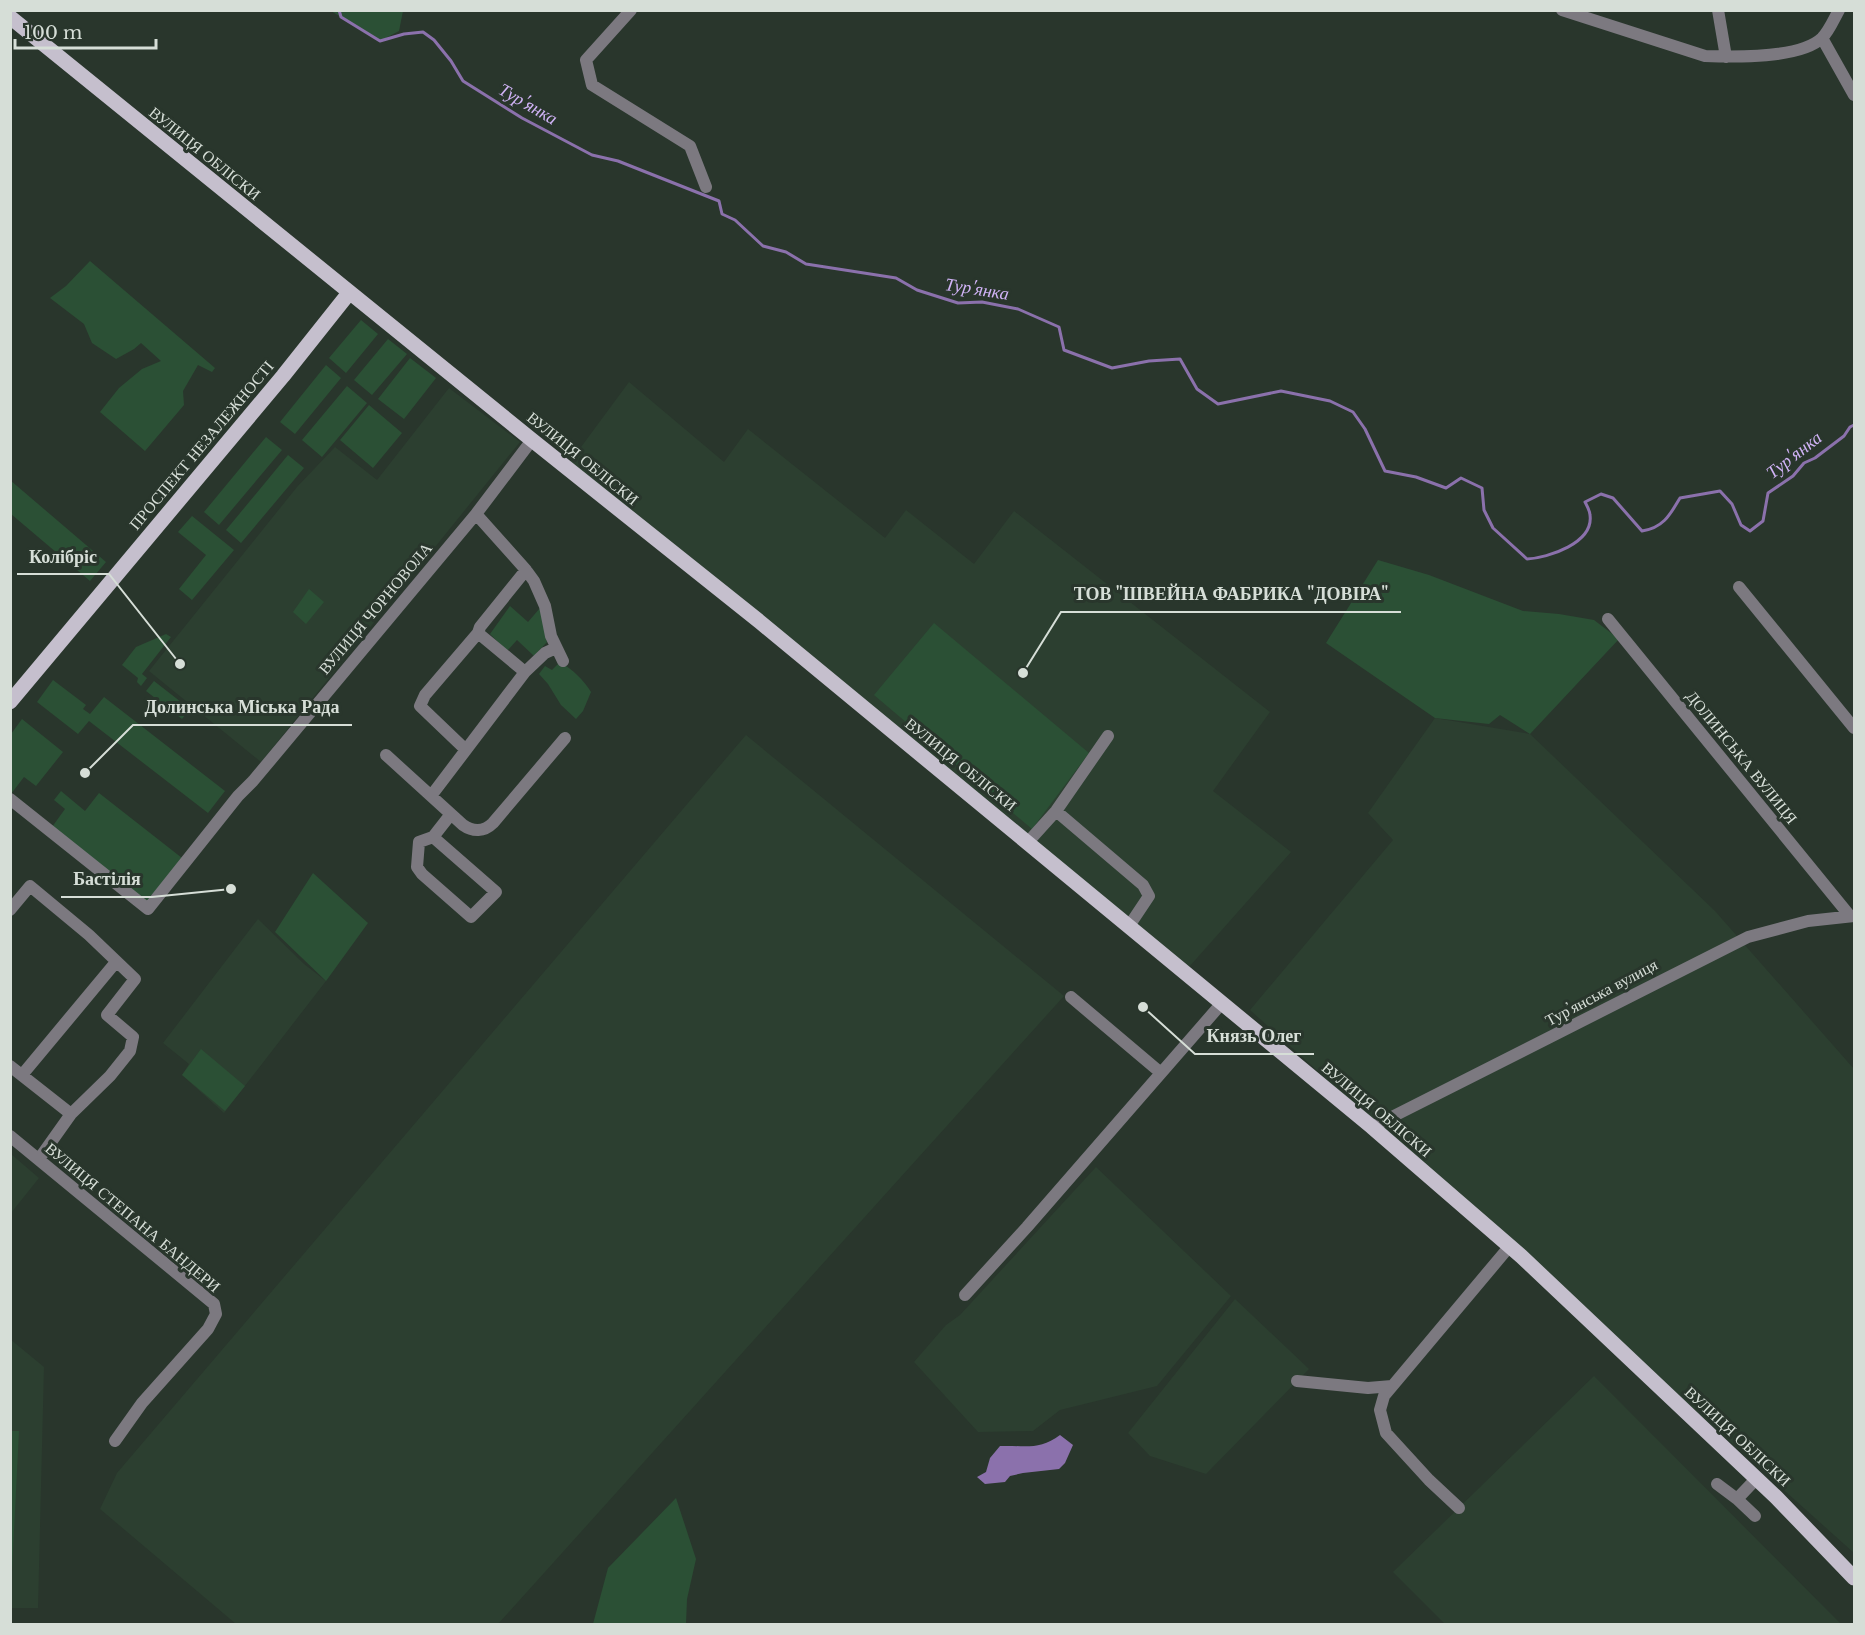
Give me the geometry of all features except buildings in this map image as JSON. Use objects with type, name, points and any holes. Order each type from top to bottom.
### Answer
[{"type":"main road","name":"ВУЛИЦЯ ОБЛІСКИ","points":[[10,17],[349,293],[760,622],[1372,1127],[1509,1247],[1756,1479],[1854,1578]]},
{"type":"main road","name":"ПРОСПЕКТ НЕЗАЛЕЖНОСТІ","points":[[11,699],[283,376],[349,293]]},
{"type":"street","points":[[631,10],[586,60],[592,85],[690,146],[706,187]]},
{"type":"street","points":[[1562,10],[1705,56],[1726,57],[1757,57],[1802,49],[1822,38],[1839,10]]},
{"type":"street","points":[[1718,10],[1726,57]]},
{"type":"street","points":[[1822,38],[1854,95]]},
{"type":"street","name":"ВУЛИЦЯ ЧОРНОВОЛА","points":[[10,799],[148,909],[238,796],[476,514],[532,440]]},
{"type":"street","points":[[476,514],[526,570],[540,592],[551,636],[563,661]]},
{"type":"street","points":[[466,750],[420,706],[425,695],[478,633],[480,627],[526,570]]},
{"type":"street","points":[[1739,587],[1854,728]]},
{"type":"street","name":"ДОЛИНСЬКА ВУЛИЦЯ","points":[[1608,620],[1852,916]]},
{"type":"street","points":[[478,633],[525,672]]},
{"type":"street","points":[[430,796],[525,672],[545,653],[555,648]]},
{"type":"street","points":[[1028,842],[1056,812],[1108,736]]},
{"type":"street","points":[[386,755],[463,825],[473,830],[484,830],[565,738]]},
{"type":"street","points":[[1056,812],[1143,885],[1149,896],[1129,926]]},
{"type":"street","points":[[433,837],[496,892],[471,917],[417,867],[419,842],[433,837],[451,814]]},
{"type":"street","points":[[10,910],[30,886],[89,935],[135,979],[107,1015],[133,1037],[130,1051],[110,1076],[71,1114],[39,1159]]},
{"type":"street","name":"Турʼянська вулиця","points":[[1372,1127],[1748,937],[1808,921],[1852,916]]},
{"type":"street","points":[[22,1075],[116,962]]},
{"type":"street","points":[[1071,997],[1161,1073]]},
{"type":"street","points":[[966,1295],[1222,1003]]},
{"type":"street","points":[[10,1066],[71,1114]]},
{"type":"street","name":"ВУЛИЦЯ СТЕПАНА БАНДЕРИ","points":[[10,1136],[214,1304],[216,1314],[208,1329],[142,1403],[115,1441]]},
{"type":"street","points":[[1459,1508],[1429,1480],[1386,1433],[1380,1410],[1384,1396],[1509,1247]]},
{"type":"street","points":[[1297,1381],[1368,1388],[1392,1386]]},
{"type":"street","points":[[1737,1499],[1756,1479]]},
{"type":"street","points":[[1717,1484],[1755,1516]]},
{"type":"shaded area","points":[[629,382],[724,462],[748,429],[885,538],[906,510],[974,564],[1014,511],[1270,712],[1213,791],[1291,852],[1189,967],[570,462]]},
{"type":"shaded area","points":[[449,388],[520,442],[261,762],[149,671],[297,487],[335,447],[377,480]]},
{"type":"shaded area","points":[[1435,718],[1530,734],[1715,911],[1854,1069],[1854,1553],[1250,1010],[1393,840],[1368,813]]},
{"type":"shaded area","points":[[746,735],[1064,996],[498,1624],[236,1624],[100,1509],[117,1473]]},
{"type":"shaded area","points":[[258,919],[304,964],[326,981],[224,1113],[182,1075],[189,1064],[163,1043]]},
{"type":"shaded area","points":[[11,1154],[39,1178],[11,1213]]},
{"type":"shaded area","points":[[1096,1167],[1231,1296],[1157,1386],[1060,1410],[1033,1431],[978,1432],[914,1362],[946,1325],[960,1315]]},
{"type":"shaded area","points":[[1235,1299],[1309,1369],[1206,1474],[1150,1456],[1128,1433]]},
{"type":"shaded area","points":[[10,1339],[44,1367],[38,1608],[11,1608]]},
{"type":"shaded area","points":[[1594,1376],[1839,1624],[1445,1624],[1393,1572]]},
{"type":"shaded area","points":[[1060,1435],[1073,1445],[1065,1463],[1059,1469],[1023,1473],[1010,1476],[1005,1482],[985,1484],[977,1477],[986,1472],[990,1458],[1000,1446],[1038,1445]]},
{"type":"green space","points":[[331,11],[403,11],[399,31],[380,41]]},
{"type":"green space","points":[[90,261],[215,368],[212,372],[198,365],[183,391],[184,405],[145,451],[100,412],[119,388],[142,369],[161,361],[141,343],[116,359],[92,343],[84,324],[50,298],[66,286]]},
{"type":"green space","points":[[361,320],[378,334],[346,373],[329,358]]},
{"type":"green space","points":[[388,339],[407,354],[372,395],[354,380]]},
{"type":"green space","points":[[410,358],[436,378],[404,419],[378,399]]},
{"type":"green space","points":[[326,365],[341,378],[295,434],[280,422]]},
{"type":"green space","points":[[347,386],[367,403],[322,457],[302,440]]},
{"type":"green space","points":[[369,405],[402,433],[373,468],[340,440]]},
{"type":"green space","points":[[266,437],[282,450],[219,525],[204,512]]},
{"type":"green space","points":[[288,455],[304,468],[241,543],[226,530]]},
{"type":"green space","points":[[10,480],[106,562],[90,581],[11,514]]},
{"type":"green space","points":[[192,516],[234,550],[192,600],[179,589],[206,555],[178,532]]},
{"type":"green space","points":[[1378,560],[1429,575],[1523,611],[1594,620],[1619,639],[1530,734],[1500,715],[1489,724],[1435,718],[1326,643]]},
{"type":"green space","points":[[309,589],[324,602],[306,624],[293,612]]},
{"type":"green space","points":[[510,606],[528,622],[540,608],[547,642],[534,656],[517,640],[507,651],[490,634]]},
{"type":"green space","points":[[934,623],[1089,753],[1032,829],[874,695]]},
{"type":"green space","points":[[166,634],[171,637],[142,674],[147,678],[141,686],[137,682],[138,678],[122,665],[136,647]]},
{"type":"green space","points":[[560,662],[577,675],[591,692],[583,711],[576,719],[561,705],[539,674],[545,666],[552,670]]},
{"type":"green space","points":[[53,680],[86,705],[83,709],[90,714],[104,697],[225,791],[208,813],[89,721],[78,734],[37,702]]},
{"type":"green space","points":[[154,681],[190,709],[182,719],[146,691]]},
{"type":"green space","points":[[22,719],[63,752],[36,786],[24,777],[11,794],[11,734]]},
{"type":"green space","points":[[61,791],[85,811],[99,793],[182,858],[147,902],[52,827],[65,809],[54,800]]},
{"type":"green space","points":[[313,873],[368,923],[326,981],[275,932]]},
{"type":"green space","points":[[201,1049],[245,1086],[225,1111],[182,1075]]},
{"type":"green space","points":[[11,1431],[19,1431],[12,1571],[10,1571]]},
{"type":"green space","points":[[676,1498],[696,1559],[687,1599],[686,1624],[593,1624],[608,1568]]},
{"type":"waterway","name":"Тур'янка","points":[[339,10],[341,17],[380,41],[404,34],[423,32],[434,40],[463,81],[522,118],[592,155],[618,161],[719,201],[722,214],[735,220],[763,246],[786,252],[806,264],[896,278],[917,290],[958,303],[982,302],[1018,309],[1059,327],[1064,350],[1112,368],[1149,361],[1180,359],[1197,389],[1218,404],[1281,391],[1330,401],[1353,412],[1365,429],[1385,471],[1416,477],[1446,488],[1461,478],[1482,488],[1484,510],[1493,528],[1527,559],[1557,552],[1585,534],[1589,525],[1590,513],[1585,502],[1601,494],[1613,498],[1642,531],[1661,524],[1680,498],[1720,491],[1732,504],[1741,525],[1750,531],[1763,521],[1768,493],[1793,476],[1804,463],[1815,458],[1844,436],[1854,425]]},
{"type":"place","name":"Колібріс","points":[[180,664]]},
{"type":"place","name":"ТОВ \"ШВЕЙНА ФАБРИКА \"ДОВІРА\"","points":[[1023,673]]},
{"type":"place","name":"Долинська Міська Рада","points":[[85,773]]},
{"type":"place","name":"Бастілія","points":[[231,889]]},
{"type":"place","name":"Князь Олег","points":[[1143,1007]]}]
